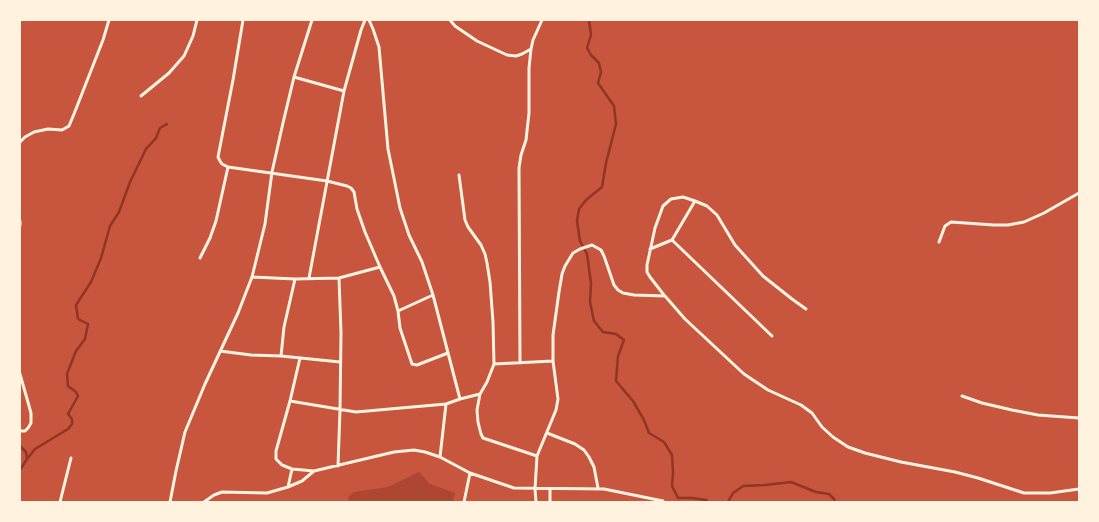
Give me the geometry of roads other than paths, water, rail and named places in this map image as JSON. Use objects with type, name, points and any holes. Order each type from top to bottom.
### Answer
[{"type":"street","points":[[20,142],[34,132],[62,130],[68,126],[82,96],[109,20]]},
{"type":"street","points":[[141,96],[169,73],[184,56],[193,36],[197,20]]},
{"type":"street","points":[[243,20],[218,157],[220,162],[228,166],[327,181],[351,188],[354,192],[357,209],[365,232],[394,296],[400,328],[412,364],[416,366],[448,353]]},
{"type":"street","points":[[170,502],[185,432],[238,313],[252,276],[265,224],[272,172],[294,77],[312,20]]},
{"type":"street","points":[[309,278],[344,91],[365,20]]},
{"type":"street","points":[[369,20],[378,47],[388,149],[400,208],[433,295],[460,399]]},
{"type":"street","points":[[450,20],[455,26],[477,41],[507,55],[516,56],[531,49]]},
{"type":"street","points":[[520,363],[519,168],[526,140],[529,112],[531,49],[542,20]]},
{"type":"street","points":[[294,77],[344,91]]},
{"type":"street","points":[[200,258],[216,220],[228,166]]},
{"type":"street","points":[[459,175],[465,220],[481,245],[488,263],[494,364],[480,394],[477,410],[481,434],[484,438],[537,456]]},
{"type":"street","points":[[940,242],[946,226],[951,222],[1008,225],[1024,222],[1079,193]]},
{"type":"street","points":[[806,309],[763,276],[735,245],[717,215],[708,206],[683,198],[671,199],[663,206],[654,228],[647,272],[664,296],[685,319],[744,374],[768,390],[812,413],[833,437],[848,447],[865,453],[955,472],[1024,493],[1050,493],[1079,489]]},
{"type":"street","points":[[650,249],[672,240],[695,201]]},
{"type":"street","points":[[20,221],[20,226]]},
{"type":"street","points":[[672,240],[772,336]]},
{"type":"street","points":[[536,502],[534,489],[537,456],[556,410],[558,399],[553,361],[553,335],[558,292],[564,266],[573,253],[592,245],[601,250],[614,285],[618,290],[634,295],[664,296]]},
{"type":"street","points":[[252,276],[295,279],[339,278],[380,267]]},
{"type":"street","points":[[338,466],[341,333],[339,278]]},
{"type":"street","points":[[281,356],[284,327],[295,279]]},
{"type":"street","points":[[398,311],[433,295]]},
{"type":"street","points":[[220,351],[340,362]]},
{"type":"street","points":[[300,358],[276,451],[276,458],[282,465],[292,469],[314,471],[394,452],[414,450],[440,457],[470,473],[514,488],[604,488],[663,502]]},
{"type":"street","points":[[494,364],[553,361]]},
{"type":"street","points":[[20,374],[31,413],[31,423],[20,437]]},
{"type":"street","points":[[290,401],[356,412],[446,404],[480,394]]},
{"type":"street","points":[[962,396],[982,403],[1038,415],[1079,418]]},
{"type":"street","points":[[440,457],[446,404]]},
{"type":"street","points":[[547,433],[575,444],[584,450],[594,467],[598,488]]},
{"type":"street","points":[[60,502],[71,458]]},
{"type":"street","points":[[288,487],[292,469]]},
{"type":"street","points":[[204,502],[222,492],[267,493],[302,481],[314,471]]},
{"type":"street","points":[[464,502],[470,473]]},
{"type":"street","points":[[550,489],[550,502]]},
{"type":"waterway","points":[[589,20],[591,35],[587,48],[599,63],[601,72],[598,83],[614,106],[616,124],[602,187],[586,200],[579,209],[577,221],[580,241],[587,254],[591,283],[590,302],[594,321],[603,332],[616,334],[624,340],[618,356],[616,381],[633,401],[649,433],[664,442],[672,455],[672,486],[678,498],[692,498],[708,502]]},
{"type":"waterway","points":[[27,459],[35,449],[68,429],[72,424],[72,419],[68,414],[78,396],[68,386],[67,374],[76,351],[85,339],[88,324],[78,319],[76,305],[91,282],[101,258],[110,226],[119,212],[130,182],[146,149],[156,138],[160,128],[167,124]]},
{"type":"waterway","points":[[20,446],[26,452],[27,459],[20,470]]},
{"type":"waterway","points":[[728,502],[733,493],[743,486],[791,482],[816,492],[829,494],[835,502]]}]
